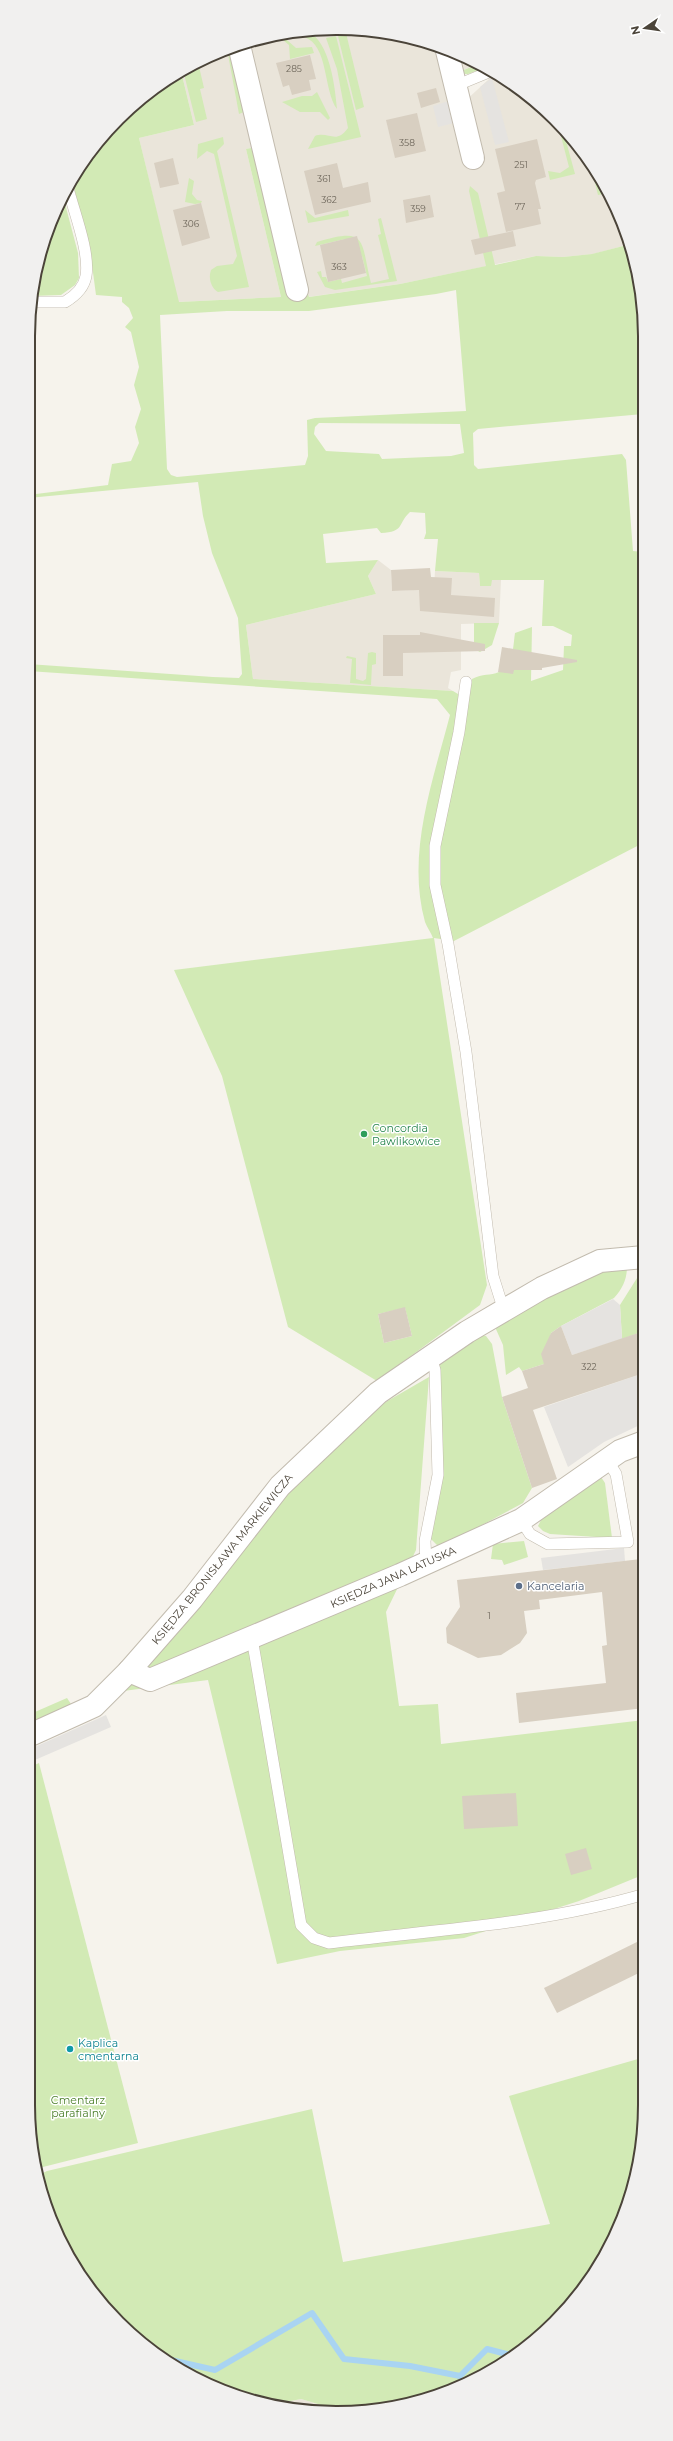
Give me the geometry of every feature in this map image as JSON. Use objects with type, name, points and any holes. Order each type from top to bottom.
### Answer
[{"type":"street","points":[[240,51],[297,290]]},
{"type":"street","points":[[448,57],[473,158]]},
{"type":"street","name":"KSIĘDZA BRONISŁAWA MARKIEWICZA","points":[[35,1733],[94,1706],[129,1671],[192,1599],[280,1486],[378,1393],[467,1332],[542,1288],[600,1261],[638,1258]]},
{"type":"street","name":"KSIĘDZA JANA LATUSKA","points":[[129,1671],[150,1680],[426,1564],[521,1520],[620,1452],[638,1444]]},
{"type":"lane","points":[[455,86],[485,74]]},
{"type":"lane","points":[[38,302],[65,302],[81,288],[86,277],[84,252],[70,196]]},
{"type":"lane","points":[[466,682],[464,708],[436,846],[434,866],[435,885],[448,944],[466,1052],[493,1276],[504,1311]]},
{"type":"lane","points":[[426,1564],[425,1542],[438,1475],[435,1370],[431,1357]]},
{"type":"lane","points":[[521,1520],[530,1534],[548,1544],[628,1542],[616,1474],[608,1461]]},
{"type":"lane","points":[[252,1638],[301,1925],[314,1938],[328,1943],[546,1916],[606,1905],[638,1896]]},
{"type":"shaded area","points":[[336,35],[376,38],[415,45],[442,54],[464,102],[492,78],[520,97],[550,123],[576,153],[598,186],[607,203],[624,246],[593,254],[563,257],[536,256],[400,284],[308,297],[248,48],[278,41]]},
{"type":"shaded area","points":[[232,54],[253,148],[246,149],[281,297],[178,302],[139,138],[194,125],[183,77],[203,66]]},
{"type":"shaded area","points":[[458,61],[472,67],[461,71]]},
{"type":"shaded area","points":[[492,78],[509,142],[495,145],[480,87]]},
{"type":"shaded area","points":[[452,100],[458,122],[438,127],[433,106]]},
{"type":"shaded area","points":[[378,560],[391,570],[392,591],[434,589],[435,571],[479,573],[480,586],[492,580],[501,580],[499,623],[461,624],[461,670],[451,672],[448,688],[453,691],[253,679],[246,625],[376,594],[368,576]]},
{"type":"shaded area","points":[[613,1299],[620,1305],[622,1339],[572,1355],[561,1326]]},
{"type":"shaded area","points":[[638,1375],[638,1426],[604,1442],[568,1467],[544,1407]]},
{"type":"shaded area","points":[[624,1548],[625,1561],[543,1570],[541,1558]]},
{"type":"shaded area","points":[[106,1715],[111,1727],[35,1760],[35,1747]]},
{"type":"shaded area","points":[[301,2399],[322,2405],[297,2403],[288,2402]]},
{"type":"green space","points":[[338,35],[347,36],[364,107],[356,110]]},
{"type":"green space","points":[[315,36],[326,54],[333,77],[337,109],[329,91],[322,58],[318,49],[312,42],[304,37]]},
{"type":"green space","points":[[336,36],[361,137],[308,149],[315,136],[324,135],[336,137],[344,133],[348,128],[337,69],[326,38]]},
{"type":"green space","points":[[283,40],[287,40],[296,48],[312,47],[314,53],[290,59],[289,45]]},
{"type":"green space","points":[[232,54],[244,112],[239,114],[228,55]]},
{"type":"green space","points":[[472,67],[478,70],[468,74],[457,74]]},
{"type":"green space","points":[[199,68],[204,88],[200,89],[207,119],[196,122],[184,76]]},
{"type":"green space","points":[[183,77],[194,125],[139,138],[179,302],[281,297],[246,149],[256,147],[309,297],[400,284],[486,266],[469,191],[470,186],[478,193],[495,265],[536,256],[563,257],[592,254],[624,246],[628,258],[637,317],[638,414],[478,429],[473,433],[474,465],[478,469],[622,454],[626,460],[633,551],[638,552],[638,846],[454,941],[434,938],[487,1285],[480,1305],[377,1381],[288,1327],[222,1076],[174,970],[433,938],[425,922],[420,896],[418,870],[424,817],[450,715],[437,699],[35,671],[35,664],[213,677],[239,678],[242,674],[238,618],[212,553],[203,516],[198,482],[35,497],[35,494],[108,485],[112,464],[131,461],[139,443],[135,427],[141,409],[134,385],[139,367],[131,332],[125,327],[133,318],[129,308],[122,302],[122,297],[96,295],[90,250],[74,188],[75,186],[97,153],[123,123],[153,97]],"holes":[[[456,290],[466,411],[315,418],[307,420],[308,456],[305,465],[177,477],[171,475],[167,469],[160,315],[227,311],[309,311]],[[319,423],[460,424],[464,453],[451,456],[382,459],[379,454],[326,451],[314,434],[315,427]],[[410,512],[425,513],[426,533],[424,539],[438,539],[435,571],[479,573],[480,586],[491,586],[492,580],[544,580],[542,626],[553,626],[572,635],[571,646],[564,646],[563,670],[531,681],[532,627],[515,633],[512,655],[508,665],[504,669],[496,673],[472,679],[466,715],[458,694],[453,691],[253,679],[246,625],[376,594],[368,576],[378,560],[326,563],[323,534],[377,528],[381,533],[394,531],[400,527]],[[405,1308],[412,1336],[384,1343],[378,1314]]]},
{"type":"green space","points":[[317,92],[330,118],[328,120],[320,112],[300,112],[282,102],[302,96],[312,96]]},
{"type":"green space","points":[[561,135],[566,142],[575,174],[550,180],[548,171],[560,173],[569,167]]},
{"type":"green space","points":[[223,137],[224,144],[217,151],[249,287],[218,292],[211,282],[211,270],[217,266],[233,264],[237,256],[214,154],[207,151],[197,159],[198,144]]},
{"type":"green space","points":[[189,178],[194,181],[192,194],[197,200],[202,201],[201,203],[195,204],[185,202]]},
{"type":"green space","points":[[594,180],[602,194],[598,195]]},
{"type":"green space","points":[[65,205],[78,253],[79,278],[75,285],[61,295],[38,296],[45,258]]},
{"type":"green space","points":[[305,210],[315,218],[348,210],[349,216],[308,223]]},
{"type":"green space","points":[[381,218],[397,281],[335,290],[325,287],[317,272],[321,271],[322,277],[326,277],[328,282],[341,279],[342,283],[367,276],[362,256],[348,248],[345,239],[315,246],[317,242],[345,236],[354,237],[359,240],[363,247],[371,283],[389,279],[378,235],[381,234],[378,219]]},
{"type":"green space","points":[[474,623],[499,623],[492,645],[480,652],[474,649]]},
{"type":"green space","points":[[368,653],[376,653],[376,664],[372,665],[371,685],[350,683],[352,659],[346,658],[347,656],[356,658],[356,679],[363,681],[366,679]]},
{"type":"green space","points":[[612,1265],[627,1266],[624,1283],[614,1298],[561,1326],[551,1333],[544,1364],[522,1371],[519,1367],[506,1375],[503,1345],[495,1327],[553,1291]]},
{"type":"green space","points":[[638,1276],[638,1333],[622,1339],[620,1305]]},
{"type":"green space","points":[[481,1335],[486,1336],[492,1344],[502,1397],[532,1488],[523,1503],[445,1545],[437,1545],[431,1539],[439,1363]]},
{"type":"green space","points":[[429,1377],[416,1550],[386,1612],[399,1706],[438,1704],[441,1744],[638,1721],[638,1877],[579,1901],[464,1938],[340,1951],[277,1964],[208,1680],[100,1694],[291,1486],[365,1414]]},
{"type":"green space","points":[[601,1477],[605,1483],[612,1538],[550,1534],[543,1531],[538,1526],[541,1520]]},
{"type":"green space","points":[[524,1541],[528,1557],[504,1565],[502,1560],[491,1559],[493,1544]]},
{"type":"green space","points":[[67,1698],[73,1707],[35,1725],[35,1712]]},
{"type":"green space","name":"Cmentarz parafialny","points":[[39,1763],[138,2143],[42,2167],[38,2144],[35,2104],[35,1765]]},
{"type":"green space","points":[[638,2059],[638,2104],[635,2144],[628,2183],[615,2220],[598,2255],[576,2288],[550,2318],[520,2344],[487,2366],[470,2375],[415,2396],[395,2400],[336,2406],[322,2405],[301,2399],[288,2402],[278,2400],[258,2396],[221,2383],[186,2366],[153,2344],[123,2318],[97,2288],[75,2255],[66,2238],[51,2201],[43,2173],[312,2109],[343,2262],[550,2224],[509,2096]]},
{"type":"building","points":[[310,55],[316,79],[309,80],[311,90],[292,95],[289,85],[283,87],[276,63]]},
{"type":"building","points":[[436,88],[440,102],[421,108],[417,93]]},
{"type":"building","points":[[417,113],[426,151],[395,158],[386,120]]},
{"type":"building","points":[[537,139],[546,177],[536,180],[535,183],[541,209],[538,209],[541,224],[506,232],[497,193],[505,191],[495,149]]},
{"type":"building","points":[[173,158],[179,184],[160,188],[154,163]]},
{"type":"building","points":[[337,163],[343,188],[368,182],[371,202],[315,215],[304,171]]},
{"type":"building","points":[[430,195],[434,217],[406,223],[403,200]]},
{"type":"building","points":[[201,203],[210,238],[182,246],[173,210]]},
{"type":"building","points":[[513,231],[516,246],[475,255],[471,240]]},
{"type":"building","points":[[357,236],[366,273],[328,282],[320,245]]},
{"type":"building","points":[[430,568],[431,577],[452,578],[451,595],[495,598],[494,617],[420,611],[419,590],[392,591],[391,570]]},
{"type":"building","points":[[420,632],[485,644],[485,651],[403,653],[403,676],[383,676],[383,635],[420,635]]},
{"type":"building","points":[[502,647],[577,660],[577,662],[542,668],[542,670],[514,670],[513,674],[498,672]]},
{"type":"building","points":[[405,1307],[412,1336],[384,1343],[378,1314]]},
{"type":"building","points":[[561,1326],[572,1355],[638,1333],[638,1375],[533,1410],[557,1479],[532,1488],[502,1397],[528,1388],[522,1371],[544,1364],[541,1354],[551,1333]]},
{"type":"building","points":[[638,1559],[638,1709],[519,1723],[516,1693],[606,1683],[602,1646],[607,1645],[602,1592],[539,1600],[540,1609],[524,1611],[527,1633],[520,1643],[501,1655],[478,1658],[447,1643],[446,1628],[460,1607],[457,1580]]},
{"type":"building","points":[[516,1793],[518,1826],[464,1829],[462,1796]]},
{"type":"building","points":[[586,1848],[592,1869],[571,1875],[565,1854]]},
{"type":"building","points":[[638,1941],[638,1973],[557,2013],[544,1988]]},
{"type":"waterway","points":[[180,2362],[215,2370],[312,2313],[344,2359],[410,2366],[460,2376],[487,2349],[506,2354]]},
{"type":"place","name":"Concordia Pawlikowice","points":[[364,1134]]},
{"type":"place","name":"Kancelaria","points":[[519,1586]]},
{"type":"place","name":"Kaplica cmentarna","points":[[70,2049]]}]
